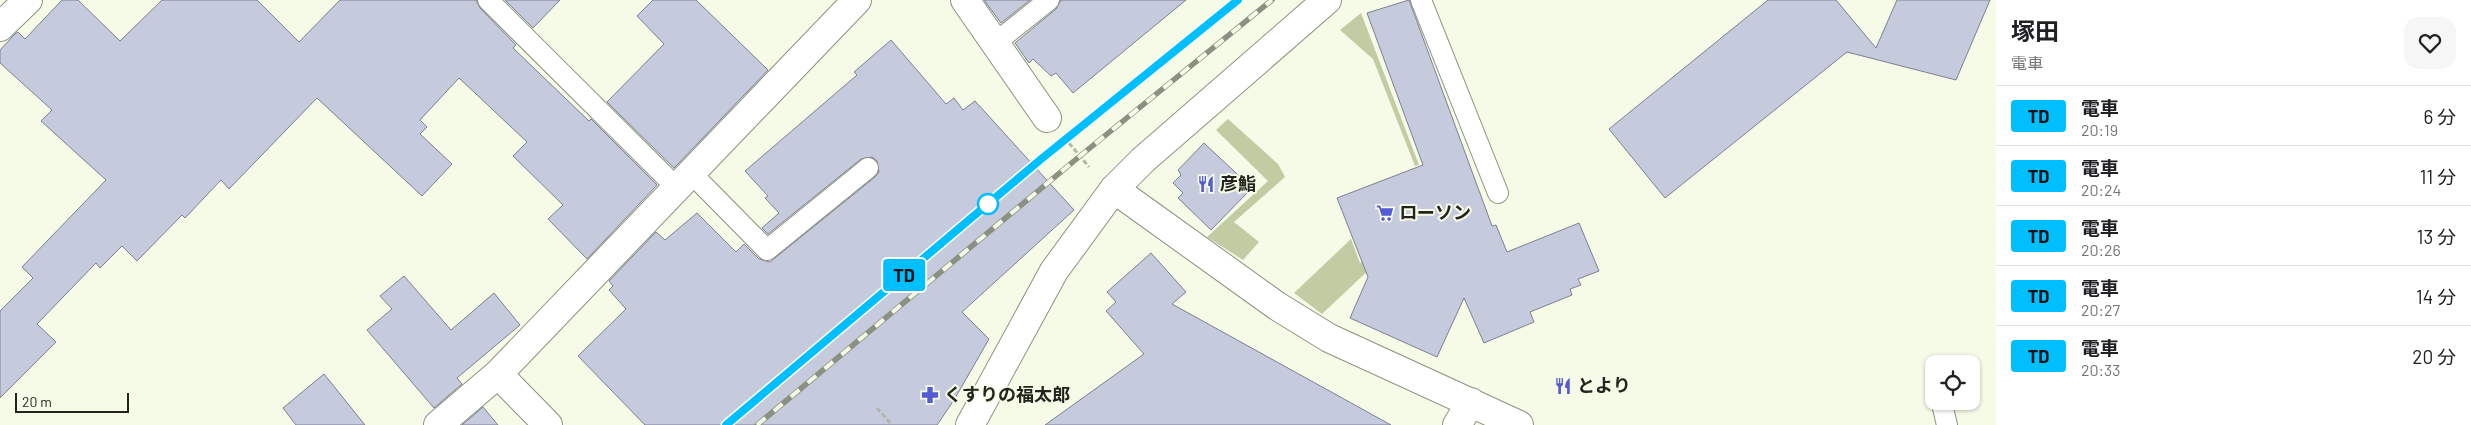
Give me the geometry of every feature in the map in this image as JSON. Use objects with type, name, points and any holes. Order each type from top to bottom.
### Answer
[{"type":"street","points":[[0,26],[28,0]]},
{"type":"street","points":[[438,425],[498,374],[857,0]]},
{"type":"street","points":[[965,0],[1048,118]]},
{"type":"street","points":[[970,425],[1054,271],[1114,189],[1143,160],[1327,0]]},
{"type":"street","points":[[1114,189],[1277,306],[1329,338],[1519,425]]},
{"type":"street","points":[[498,374],[548,425]]},
{"type":"street","points":[[1457,425],[1470,402]]},
{"type":"lane","points":[[488,0],[684,181],[767,250],[868,168]]},
{"type":"lane","points":[[995,43],[1049,0]]},
{"type":"lane","points":[[1421,0],[1498,193]]},
{"type":"path","points":[[1048,118],[1089,167],[1114,189]]},
{"type":"path","points":[[877,408],[892,425]]},
{"type":"green space","points":[[1361,13],[1419,165],[1415,166],[1373,59],[1340,30]]},
{"type":"green space","points":[[1228,119],[1278,164],[1285,177],[1234,222],[1259,242],[1243,260],[1207,237],[1268,181],[1216,130]]},
{"type":"green space","points":[[1351,239],[1360,263],[1389,251],[1322,314],[1294,293]]},
{"type":"building","points":[[62,0],[78,0],[120,41],[162,0],[257,0],[299,42],[340,0],[476,0],[480,8],[516,45],[513,48],[589,121],[591,119],[657,185],[587,259],[548,219],[563,205],[513,156],[527,142],[459,78],[420,120],[427,127],[420,134],[452,164],[422,196],[317,98],[229,189],[221,180],[185,218],[182,215],[137,261],[122,246],[100,268],[96,263],[37,324],[56,342],[0,398],[0,311],[33,278],[22,267],[106,180],[41,121],[52,110],[0,63],[0,50],[15,34],[18,32],[25,39]]},
{"type":"building","points":[[505,0],[560,0],[533,28]]},
{"type":"building","points":[[653,0],[696,0],[768,70],[674,168],[607,102],[664,44],[637,16]]},
{"type":"building","points":[[984,0],[1030,0],[1001,23]]},
{"type":"building","points":[[1061,0],[1186,0],[1073,93],[1056,73],[1051,76],[1033,59],[1029,63],[1015,43],[1056,9]]},
{"type":"building","points":[[1409,0],[1492,226],[1496,225],[1507,252],[1579,223],[1599,271],[1578,279],[1581,285],[1570,289],[1572,295],[1530,312],[1534,322],[1484,343],[1464,298],[1437,357],[1350,318],[1368,277],[1337,198],[1423,165],[1367,13]]},
{"type":"building","points":[[1768,0],[1836,0],[1876,48],[1897,0],[1990,0],[1956,80],[1847,52],[1665,198],[1609,129]]},
{"type":"building","points":[[891,40],[946,104],[954,98],[963,110],[975,101],[1074,210],[962,312],[989,339],[954,400],[937,425],[645,425],[578,356],[626,309],[609,290],[613,286],[609,281],[656,232],[665,240],[697,213],[736,252],[744,244],[759,259],[770,262],[875,177],[879,172],[877,161],[872,157],[861,159],[768,234],[762,228],[779,213],[765,198],[768,196],[745,171],[857,75],[854,72]]},
{"type":"building","points":[[1204,143],[1252,188],[1211,230],[1178,198],[1183,193],[1173,183],[1181,175],[1178,170]]},
{"type":"building","points":[[1151,253],[1186,292],[1172,304],[1391,425],[1045,425],[1144,354],[1106,311],[1116,302],[1107,292]]},
{"type":"building","points":[[404,276],[451,330],[494,293],[520,325],[457,378],[462,384],[434,408],[367,330],[392,309],[380,296]]},
{"type":"building","points":[[324,374],[365,425],[296,425],[283,408]]},
{"type":"building","points":[[483,407],[498,425],[462,425]]},
{"type":"railway","points":[[726,425],[1066,139],[1238,0]]},
{"type":"railway","points":[[757,425],[1080,156],[1272,0]]},
{"type":"train","name":"TD","points":[[726,425],[1040,160],[1238,0]]},
{"type":"place","name":"彦鮨","points":[[1206,184]]},
{"type":"place","name":"ローソン","points":[[1385,213]]},
{"type":"place","name":"とより","points":[[1563,386]]},
{"type":"place","name":"くすりの福太郎","points":[[930,395]]}]
